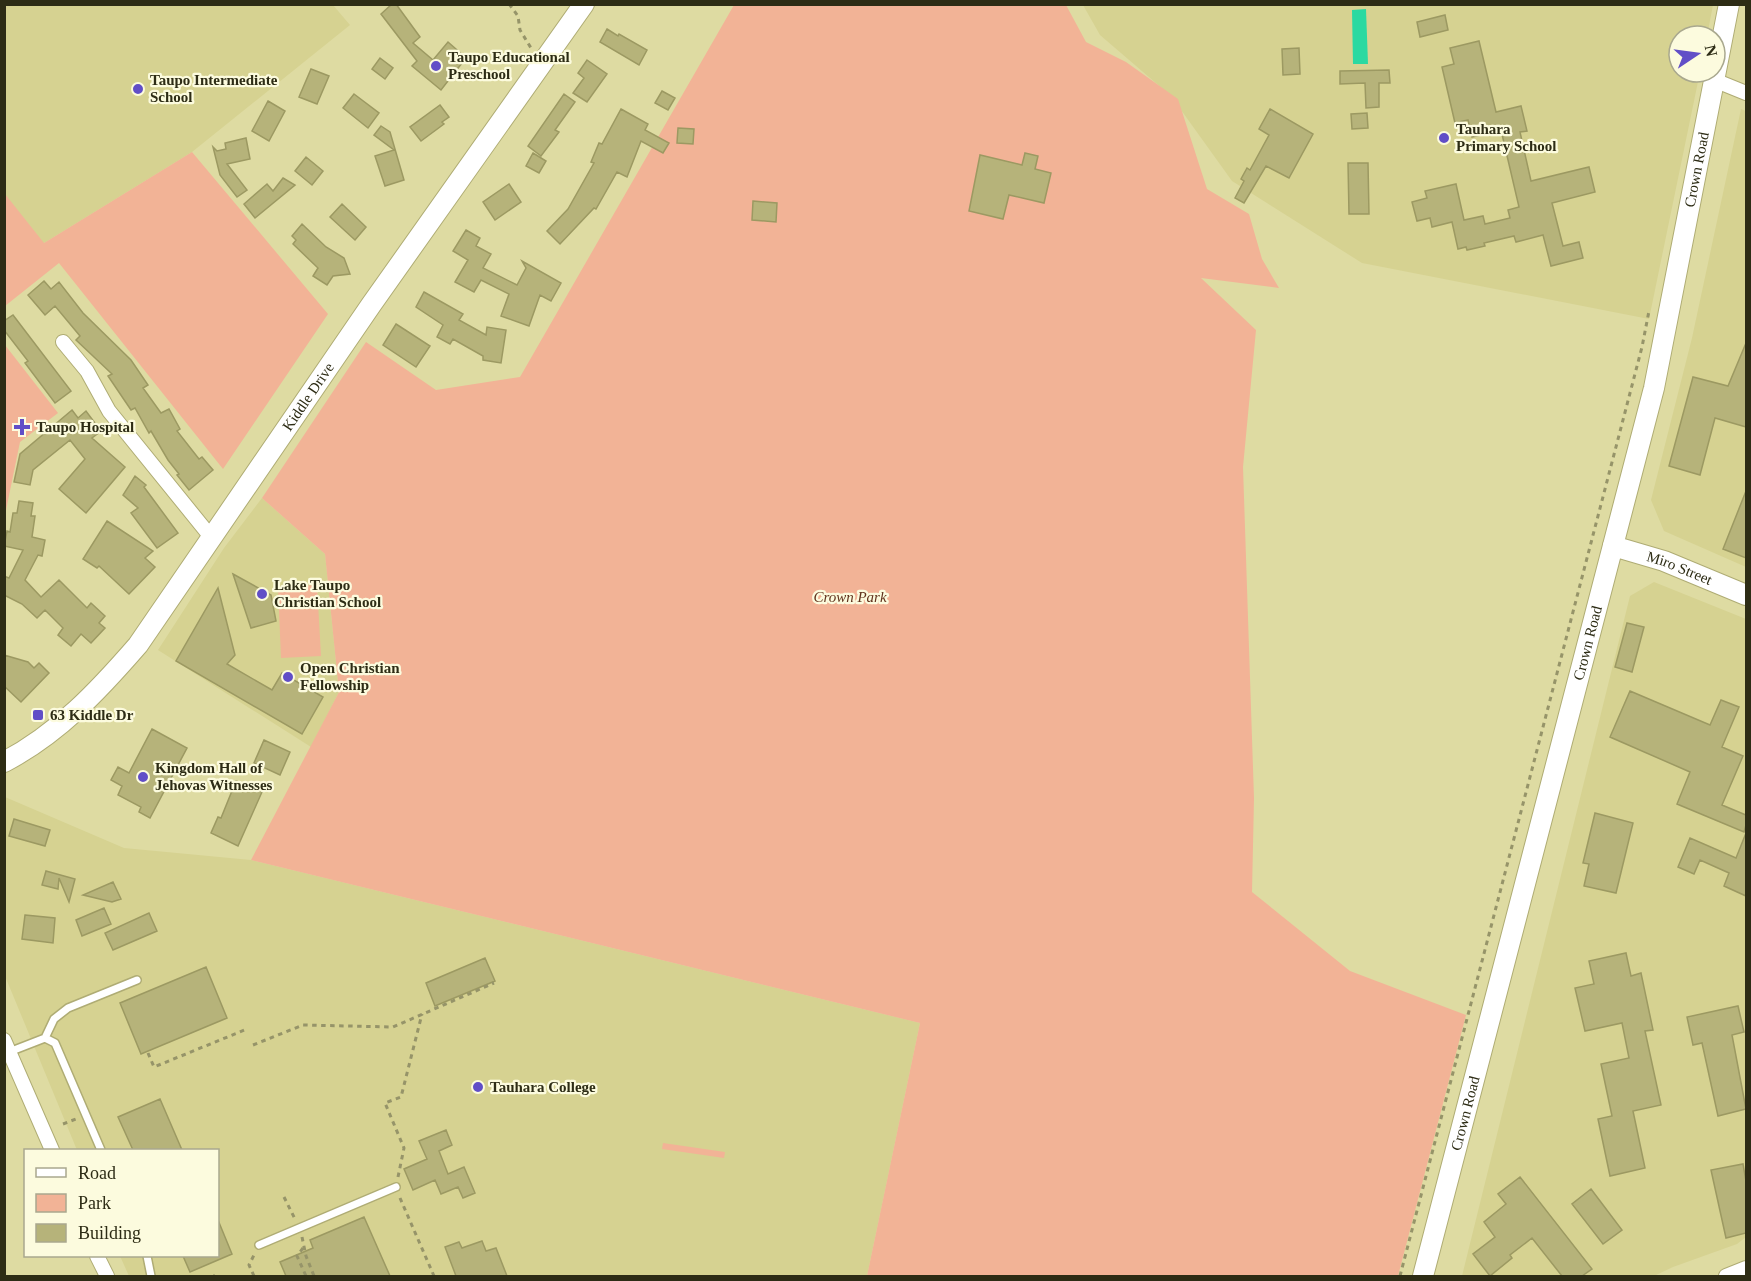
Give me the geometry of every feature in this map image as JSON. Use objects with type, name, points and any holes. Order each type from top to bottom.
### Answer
[{"type":"street","name":"Kiddle Drive","points":[[4,762],[29,749],[101,688],[138,645],[544,58],[584,4]]},
{"type":"street","name":"Crown Road","points":[[1725,24],[1729,4]]},
{"type":"street","name":"Crown Road","points":[[1423,1276],[1657,378],[1713,84]]},
{"type":"street","points":[[1724,84],[1746,93]]},
{"type":"street","points":[[63,342],[87,371],[110,411],[211,537]]},
{"type":"street","name":"Miro Street","points":[[1613,546],[1664,561],[1746,595]]},
{"type":"street","points":[[7,1046],[52,1149]]},
{"type":"street","points":[[98,1257],[107,1276]]},
{"type":"street","points":[[1726,1276],[1746,1268]]},
{"type":"lane","points":[[45,1038],[54,1019],[68,1008],[137,980]]},
{"type":"lane","points":[[7,1046],[45,1038],[55,1042],[101,1149]]},
{"type":"lane","points":[[259,1245],[396,1187]]},
{"type":"lane","points":[[147,1257],[151,1276]]},
{"type":"path","points":[[509,4],[518,16],[520,30],[528,46],[544,58]]},
{"type":"path","points":[[1400,1276],[1640,357],[1649,311]]},
{"type":"path","points":[[253,1045],[303,1025],[393,1027],[494,983]]},
{"type":"path","points":[[422,1014],[401,1096],[385,1103],[404,1148],[396,1187],[434,1276]]},
{"type":"path","points":[[148,1053],[154,1067],[247,1029]]},
{"type":"path","points":[[63,1124],[80,1117]]},
{"type":"path","points":[[284,1197],[297,1224]]},
{"type":"path","points":[[300,1233],[314,1276]]},
{"type":"path","points":[[254,1276],[249,1265],[259,1245]]},
{"type":"path","points":[[304,1246],[297,1256],[306,1276]]},
{"type":"shaded area","name":"Taupo Intermediate School","points":[[5,5],[333,5],[350,25],[192,152],[44,243],[5,306]]},
{"type":"shaded area","name":"Tauhara Primary School","points":[[1083,5],[1713,5],[1709,24],[1667,24],[1667,84],[1698,84],[1649,319],[1362,263],[1232,181],[1171,96],[1100,35]]},
{"type":"shaded area","points":[[1366,9],[1368,64],[1353,64],[1352,10]]},
{"type":"shaded area","points":[[1741,109],[1746,111],[1746,567],[1664,531],[1651,500],[1692,338]]},
{"type":"shaded area","name":"Lake Taupo Christian School","points":[[262,498],[325,554],[339,692],[311,747],[158,650],[224,548]]},
{"type":"shaded area","points":[[1654,582],[1746,619],[1746,1237],[1737,1244],[1654,1276],[1462,1276],[1630,596]]},
{"type":"shaded area","name":"Tauhara College","points":[[5,797],[124,848],[251,860],[920,1023],[867,1276],[129,1276],[120,1257],[219,1257],[219,1149],[77,1149],[5,976]]},
{"type":"green space","name":"Crown Park","points":[[734,5],[1066,5],[1086,42],[1126,62],[1178,99],[1207,189],[1249,214],[1262,259],[1279,288],[1201,278],[1256,330],[1243,467],[1254,798],[1252,892],[1350,971],[1466,1015],[1398,1276],[867,1276],[920,1023],[251,860],[339,692],[325,554],[262,498],[366,342],[436,390],[520,377]]},
{"type":"green space","points":[[192,152],[328,314],[223,469],[59,263],[5,306],[5,194],[44,243]]},
{"type":"green space","name":"Taupo Hospital","points":[[5,345],[58,413],[20,442],[5,515]]},
{"type":"green space","points":[[317,585],[321,656],[281,658],[278,587]]},
{"type":"green space","points":[[663,1143],[725,1152],[724,1158],[662,1149]]},
{"type":"building","points":[[392,4],[396,4],[420,37],[413,43],[433,60],[448,42],[464,56],[460,61],[462,63],[441,90],[412,66],[417,61],[381,14]]},
{"type":"building","points":[[1445,15],[1448,30],[1420,37],[1417,22]]},
{"type":"building","points":[[607,29],[647,50],[639,65],[600,42]]},
{"type":"building","points":[[1479,41],[1496,112],[1521,106],[1527,131],[1520,132],[1531,181],[1589,167],[1595,192],[1552,203],[1563,246],[1579,242],[1583,258],[1551,266],[1543,235],[1516,242],[1514,236],[1484,243],[1485,246],[1467,250],[1466,247],[1458,249],[1452,222],[1432,227],[1430,218],[1417,221],[1412,202],[1427,198],[1425,191],[1456,184],[1464,220],[1483,216],[1485,224],[1510,218],[1508,210],[1519,207],[1501,130],[1472,137],[1468,120],[1455,123],[1442,67],[1454,64],[1450,48]]},
{"type":"building","points":[[1299,48],[1300,74],[1283,75],[1282,49]]},
{"type":"building","points":[[380,58],[393,68],[385,79],[372,69]]},
{"type":"building","points":[[587,60],[607,74],[587,102],[573,93],[584,78],[578,73]]},
{"type":"building","points":[[311,69],[329,76],[317,104],[299,97]]},
{"type":"building","points":[[1389,70],[1390,83],[1379,83],[1379,107],[1366,108],[1365,83],[1340,84],[1340,71]]},
{"type":"building","points":[[662,91],[675,98],[668,110],[655,103]]},
{"type":"building","points":[[354,94],[379,113],[368,128],[343,108]]},
{"type":"building","points":[[564,94],[575,102],[555,130],[559,132],[541,156],[528,146]]},
{"type":"building","points":[[268,101],[285,111],[269,141],[252,131]]},
{"type":"building","points":[[440,105],[449,117],[442,122],[444,124],[421,141],[410,127]]},
{"type":"building","points":[[621,109],[648,124],[645,130],[669,143],[663,153],[641,141],[627,177],[617,172],[596,209],[594,208],[560,244],[547,231],[568,209],[594,163],[591,162],[599,143],[602,144]]},
{"type":"building","points":[[1270,109],[1313,134],[1289,178],[1266,166],[1244,203],[1235,198],[1244,181],[1241,179],[1247,168],[1250,170],[1269,135],[1259,129]]},
{"type":"building","points":[[1367,113],[1368,128],[1352,129],[1351,114]]},
{"type":"building","points":[[381,126],[390,132],[404,180],[385,186],[375,156],[394,150],[374,135]]},
{"type":"building","points":[[678,128],[694,129],[693,144],[677,143]]},
{"type":"building","points":[[246,138],[250,159],[227,164],[247,190],[237,197],[220,175],[213,147],[217,151],[226,149],[225,143]]},
{"type":"building","points":[[533,153],[546,161],[539,173],[526,166]]},
{"type":"building","points":[[1025,153],[1038,156],[1035,169],[1051,173],[1044,203],[1009,195],[1003,219],[969,211],[980,155],[1022,165]]},
{"type":"building","points":[[306,157],[323,171],[312,185],[295,171]]},
{"type":"building","points":[[1348,163],[1368,163],[1369,214],[1349,214]]},
{"type":"building","points":[[283,178],[295,185],[255,218],[244,204],[267,184],[273,191]]},
{"type":"building","points":[[509,184],[521,202],[495,220],[483,202]]},
{"type":"building","points":[[753,201],[777,203],[776,222],[752,220]]},
{"type":"building","points":[[342,204],[366,227],[355,240],[330,217]]},
{"type":"building","points":[[302,224],[326,247],[344,258],[350,274],[333,276],[327,285],[313,276],[318,268],[293,244],[296,240],[292,236]]},
{"type":"building","points":[[466,230],[480,238],[476,246],[491,254],[483,268],[517,285],[526,268],[522,261],[561,283],[551,301],[540,295],[529,326],[501,316],[509,294],[481,280],[474,292],[455,282],[468,260],[453,251]]},
{"type":"building","points":[[44,281],[51,289],[59,282],[83,313],[131,360],[148,385],[143,388],[161,413],[169,409],[180,429],[177,431],[199,459],[202,457],[213,470],[189,490],[177,475],[179,474],[151,431],[149,433],[135,408],[131,410],[108,376],[112,374],[76,340],[80,336],[55,306],[45,315],[28,295]]},
{"type":"building","points":[[424,292],[463,314],[459,320],[486,335],[487,327],[506,330],[501,363],[483,360],[483,356],[453,339],[450,344],[437,337],[443,325],[416,307]]},
{"type":"building","points":[[13,315],[71,391],[55,403],[25,363],[28,361],[4,330],[4,321]]},
{"type":"building","points":[[396,324],[430,346],[416,367],[383,345]]},
{"type":"building","points":[[1746,343],[1746,427],[1715,418],[1700,475],[1669,466],[1693,377],[1728,386]]},
{"type":"building","points":[[72,410],[78,418],[86,411],[101,431],[92,438],[125,467],[86,513],[59,489],[85,459],[70,440],[33,470],[30,485],[14,482],[20,454]]},
{"type":"building","points":[[135,476],[146,485],[144,487],[178,533],[157,548],[131,513],[138,508],[123,495]]},
{"type":"building","points":[[1746,491],[1746,558],[1723,549]]},
{"type":"building","points":[[19,501],[33,503],[31,516],[35,516],[32,537],[45,540],[42,556],[38,555],[25,580],[41,597],[59,580],[87,608],[91,603],[105,616],[99,623],[105,628],[91,643],[81,634],[71,646],[58,635],[63,628],[45,610],[37,618],[22,604],[4,595],[4,576],[9,578],[23,550],[4,546],[7,531],[10,532],[13,513],[17,513]]},
{"type":"building","points":[[107,521],[153,551],[145,558],[155,567],[129,594],[99,566],[97,568],[83,559]]},
{"type":"building","points":[[233,574],[271,595],[276,621],[251,628]]},
{"type":"building","points":[[218,588],[235,655],[227,664],[272,690],[282,673],[323,697],[302,734],[176,661]]},
{"type":"building","points":[[1627,623],[1644,627],[1632,672],[1615,667]]},
{"type":"building","points":[[4,655],[28,662],[34,668],[39,663],[49,673],[21,702],[4,686]]},
{"type":"building","points":[[1630,691],[1710,725],[1721,700],[1739,707],[1722,747],[1743,756],[1722,805],[1746,815],[1744,832],[1677,804],[1690,772],[1610,737]]},
{"type":"building","name":"Kingdom Hall of Jehovas Witnesses","points":[[152,729],[187,748],[150,818],[139,812],[141,807],[118,795],[122,786],[111,780],[118,767],[129,773]]},
{"type":"building","points":[[264,740],[290,752],[280,775],[254,763]]},
{"type":"building","points":[[236,781],[262,792],[238,846],[211,833],[218,817],[221,818]]},
{"type":"building","points":[[1595,813],[1633,823],[1616,893],[1584,886],[1589,864],[1583,863]]},
{"type":"building","points":[[14,819],[50,830],[45,846],[9,836]]},
{"type":"building","points":[[1746,833],[1746,896],[1724,886],[1729,873],[1700,860],[1694,874],[1678,867],[1690,838],[1736,858]]},
{"type":"building","points":[[46,871],[75,879],[69,902],[59,878],[58,889],[42,885]]},
{"type":"building","points":[[113,882],[121,899],[112,902],[83,895]]},
{"type":"building","points":[[104,908],[111,924],[82,936],[76,920]]},
{"type":"building","points":[[149,913],[157,931],[113,950],[105,933]]},
{"type":"building","points":[[25,915],[55,918],[53,943],[22,939]]},
{"type":"building","points":[[1626,953],[1631,976],[1641,973],[1653,1030],[1645,1031],[1661,1105],[1633,1111],[1645,1168],[1610,1176],[1598,1119],[1612,1116],[1601,1064],[1629,1058],[1622,1023],[1585,1031],[1575,988],[1594,984],[1589,961]]},
{"type":"building","points":[[485,958],[495,981],[435,1006],[426,983]]},
{"type":"building","points":[[206,967],[227,1018],[141,1054],[120,1003]]},
{"type":"building","points":[[1738,1006],[1744,1032],[1732,1035],[1746,1109],[1718,1116],[1702,1043],[1693,1045],[1687,1017]]},
{"type":"building","points":[[160,1099],[182,1149],[133,1149],[118,1117]]},
{"type":"building","points":[[446,1130],[452,1145],[439,1151],[448,1174],[464,1167],[475,1193],[463,1198],[458,1187],[441,1194],[435,1180],[413,1190],[404,1169],[427,1159],[419,1141]]},
{"type":"building","points":[[1743,1164],[1746,1181],[1746,1233],[1726,1238],[1711,1170]]},
{"type":"building","points":[[1520,1177],[1592,1269],[1582,1276],[1562,1276],[1532,1238],[1510,1255],[1512,1258],[1490,1276],[1473,1254],[1495,1237],[1484,1222],[1506,1204],[1498,1194]]},
{"type":"building","points":[[1591,1189],[1622,1230],[1603,1244],[1572,1204]]},
{"type":"building","points":[[364,1217],[390,1276],[286,1276],[280,1262],[313,1248],[310,1240]]},
{"type":"building","points":[[219,1222],[232,1254],[190,1272],[183,1257],[219,1257]]},
{"type":"building","points":[[482,1241],[486,1251],[496,1248],[507,1276],[456,1276],[445,1247],[459,1242],[462,1248]]},
{"type":"place","name":"Taupo Educational Preschool","points":[[436,66]]},
{"type":"place","name":"Taupo Intermediate School","points":[[138,89]]},
{"type":"place","name":"Tauhara Primary School","points":[[1444,138]]},
{"type":"place","name":"Taupo Hospital","points":[[22,427]]},
{"type":"place","name":"Lake Taupo Christian School","points":[[262,594]]},
{"type":"place","name":"Open Christian Fellowship","points":[[288,677]]},
{"type":"place","name":"63 Kiddle Dr","points":[[38,715]]},
{"type":"place","name":"Kingdom Hall of Jehovas Witnesses","points":[[143,777]]},
{"type":"place","name":"Tauhara College","points":[[478,1087]]}]
